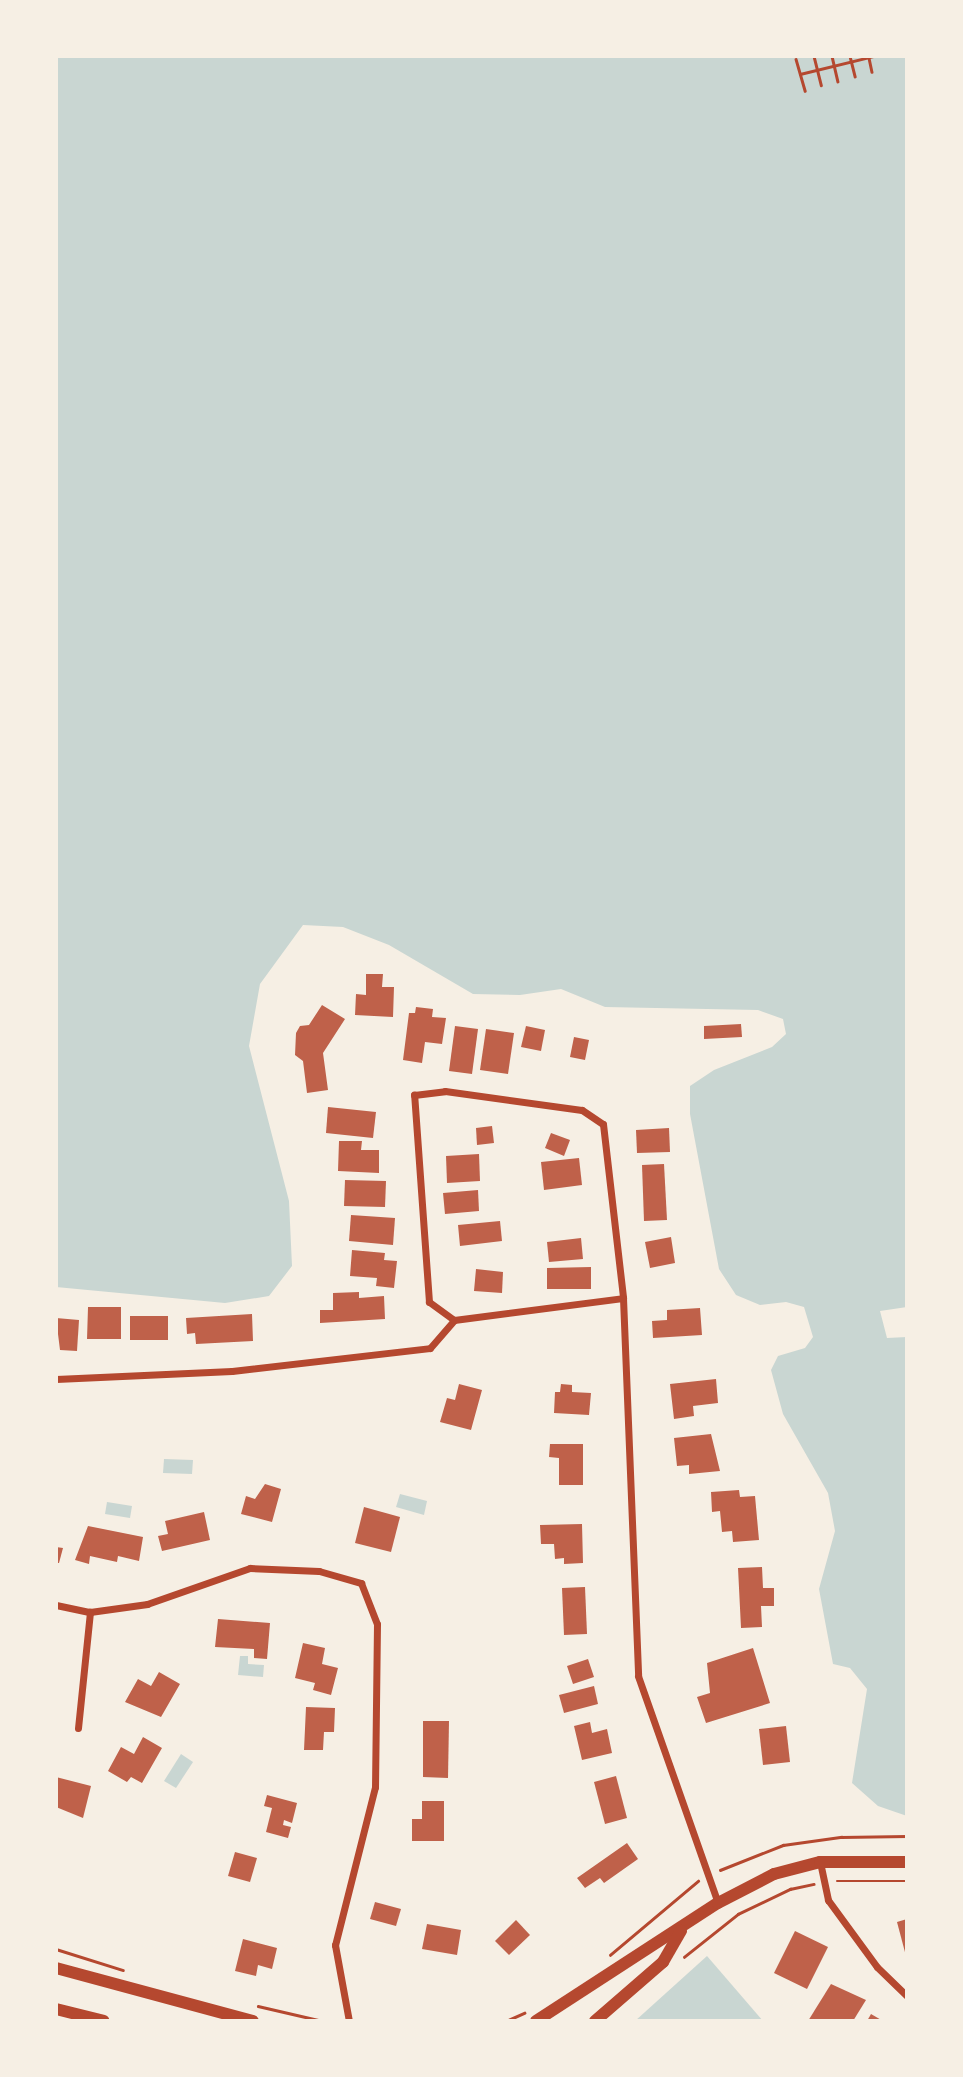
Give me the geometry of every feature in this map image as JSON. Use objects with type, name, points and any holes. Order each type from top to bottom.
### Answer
[{"type":"main road","points":[[536,2021],[619,1964],[681,1931],[718,1902],[774,1874],[820,1862],[907,1862]]},
{"type":"main road","points":[[595,2021],[663,1962],[681,1931]]},
{"type":"main road","points":[[56,1968],[253,2021]]},
{"type":"main road","points":[[56,2009],[104,2021]]},
{"type":"street","points":[[454,1320],[429,1302],[414,1096],[444,1091],[583,1110],[603,1124],[623,1298],[638,1676],[718,1902]]},
{"type":"street","points":[[56,1379],[232,1371],[430,1348],[454,1320],[623,1298]]},
{"type":"street","points":[[56,1605],[90,1612],[147,1604],[250,1568],[318,1571],[361,1583],[377,1625],[375,1787],[335,1945],[349,2021]]},
{"type":"street","points":[[78,1728],[90,1612]]},
{"type":"street","points":[[820,1862],[824,1882],[836,1912],[877,1967],[907,1996]]},
{"type":"path","points":[[814,56],[821,85]]},
{"type":"path","points":[[832,56],[838,81]]},
{"type":"path","points":[[850,56],[855,76]]},
{"type":"path","points":[[800,74],[871,56],[872,72]]},
{"type":"path","points":[[796,59],[805,91]]},
{"type":"path","points":[[679,1961],[738,1914],[790,1889],[824,1882],[907,1881]]},
{"type":"path","points":[[56,1949],[130,1972]]},
{"type":"path","points":[[250,2005],[323,2021]]},
{"type":"shaded area","points":[[56,56],[905,56],[907,1307],[880,1311],[887,1338],[907,1337],[907,1816],[878,1806],[852,1783],[867,1689],[850,1668],[833,1664],[819,1589],[835,1531],[828,1493],[783,1414],[771,1370],[778,1356],[805,1348],[813,1337],[804,1307],[786,1302],[760,1305],[736,1295],[719,1269],[690,1114],[690,1086],[714,1070],[772,1047],[786,1034],[783,1019],[758,1010],[605,1007],[561,989],[520,995],[473,994],[389,945],[343,927],[303,925],[260,984],[249,1046],[289,1201],[292,1266],[269,1296],[225,1303],[56,1287]]},
{"type":"shaded area","points":[[164,1459],[193,1460],[192,1474],[163,1473]]},
{"type":"shaded area","points":[[400,1494],[427,1501],[424,1515],[396,1507]]},
{"type":"shaded area","points":[[107,1502],[132,1506],[130,1518],[105,1514]]},
{"type":"shaded area","points":[[240,1656],[248,1656],[248,1664],[264,1665],[263,1677],[238,1675]]},
{"type":"shaded area","points":[[181,1754],[193,1762],[176,1788],[164,1781]]},
{"type":"shaded area","points":[[707,1956],[763,2021],[635,2021]]},
{"type":"building","points":[[366,974],[383,974],[382,987],[394,987],[393,1017],[355,1015],[356,994],[366,995]]},
{"type":"building","points":[[322,1005],[345,1019],[323,1053],[328,1090],[307,1093],[303,1061],[295,1055],[296,1033],[300,1026],[309,1025]]},
{"type":"building","points":[[416,1007],[433,1009],[432,1017],[446,1018],[442,1044],[425,1042],[422,1063],[403,1060],[409,1013],[415,1013]]},
{"type":"building","points":[[741,1024],[742,1037],[704,1039],[704,1026]]},
{"type":"building","points":[[455,1026],[478,1029],[472,1074],[449,1071]]},
{"type":"building","points":[[526,1026],[545,1030],[541,1051],[521,1047]]},
{"type":"building","points":[[486,1029],[514,1033],[508,1074],[480,1070]]},
{"type":"building","points":[[574,1037],[589,1040],[585,1060],[570,1057]]},
{"type":"building","points":[[328,1107],[376,1112],[373,1138],[326,1133]]},
{"type":"building","points":[[492,1126],[494,1143],[477,1145],[476,1128]]},
{"type":"building","points":[[669,1128],[670,1152],[637,1153],[636,1130]]},
{"type":"building","points":[[551,1133],[570,1140],[564,1156],[545,1148]]},
{"type":"building","points":[[339,1141],[362,1141],[361,1150],[379,1150],[379,1173],[338,1171]]},
{"type":"building","points":[[479,1154],[480,1181],[447,1183],[446,1156]]},
{"type":"building","points":[[579,1158],[582,1185],[544,1190],[541,1162]]},
{"type":"building","points":[[664,1164],[667,1220],[644,1221],[642,1165]]},
{"type":"building","points":[[345,1180],[386,1181],[385,1207],[344,1206]]},
{"type":"building","points":[[478,1190],[479,1211],[445,1214],[443,1193]]},
{"type":"building","points":[[351,1215],[395,1218],[393,1245],[349,1241]]},
{"type":"building","points":[[500,1221],[502,1241],[460,1246],[458,1225]]},
{"type":"building","points":[[671,1237],[675,1263],[650,1268],[645,1242]]},
{"type":"building","points":[[581,1238],[583,1259],[549,1262],[547,1242]]},
{"type":"building","points":[[352,1250],[385,1253],[384,1260],[397,1261],[394,1288],[376,1286],[377,1278],[350,1276]]},
{"type":"building","points":[[591,1267],[591,1289],[547,1289],[547,1268]]},
{"type":"building","points":[[476,1269],[503,1272],[502,1293],[474,1291]]},
{"type":"building","points":[[359,1292],[359,1298],[384,1296],[385,1319],[320,1323],[320,1310],[333,1310],[333,1293]]},
{"type":"building","points":[[88,1307],[121,1307],[121,1339],[87,1339]]},
{"type":"building","points":[[700,1308],[702,1335],[653,1338],[652,1321],[667,1320],[667,1310]]},
{"type":"building","points":[[252,1314],[253,1341],[196,1344],[195,1333],[187,1334],[186,1318]]},
{"type":"building","points":[[130,1316],[168,1316],[168,1340],[130,1340]]},
{"type":"building","points":[[56,1318],[79,1320],[77,1351],[60,1350]]},
{"type":"building","points":[[716,1379],[718,1403],[693,1406],[694,1416],[674,1419],[670,1384]]},
{"type":"building","points":[[459,1384],[482,1390],[471,1430],[440,1422],[447,1398],[455,1400]]},
{"type":"building","points":[[561,1384],[572,1385],[572,1392],[591,1393],[589,1415],[554,1413],[555,1392],[560,1392]]},
{"type":"building","points":[[711,1434],[720,1471],[689,1474],[689,1465],[677,1466],[674,1438]]},
{"type":"building","points":[[550,1444],[583,1444],[583,1485],[559,1485],[559,1458],[549,1457]]},
{"type":"building","points":[[265,1484],[281,1489],[272,1522],[241,1514],[246,1496],[255,1499]]},
{"type":"building","points":[[739,1490],[740,1497],[755,1496],[759,1540],[733,1542],[732,1531],[722,1532],[720,1511],[712,1512],[711,1492]]},
{"type":"building","points":[[364,1507],[400,1517],[391,1552],[355,1543]]},
{"type":"building","points":[[204,1512],[210,1540],[162,1551],[158,1536],[168,1534],[165,1521]]},
{"type":"building","points":[[582,1524],[583,1563],[564,1564],[564,1558],[555,1559],[554,1544],[541,1544],[540,1525]]},
{"type":"building","points":[[88,1526],[143,1537],[139,1561],[118,1556],[117,1562],[90,1556],[89,1564],[75,1560]]},
{"type":"building","points":[[56,1547],[63,1548],[59,1563],[56,1563]]},
{"type":"building","points":[[762,1567],[763,1588],[774,1588],[774,1606],[761,1606],[762,1627],[741,1628],[738,1568]]},
{"type":"building","points":[[585,1587],[587,1634],[564,1635],[562,1588]]},
{"type":"building","points":[[218,1619],[270,1623],[267,1659],[254,1658],[254,1649],[215,1647]]},
{"type":"building","points":[[303,1643],[325,1648],[322,1664],[338,1668],[331,1695],[313,1690],[315,1683],[295,1678]]},
{"type":"building","points":[[753,1648],[770,1703],[706,1723],[697,1697],[710,1693],[707,1663]]},
{"type":"building","points":[[588,1659],[594,1677],[573,1684],[567,1666]]},
{"type":"building","points":[[159,1672],[180,1684],[161,1717],[125,1702],[138,1679],[151,1686]]},
{"type":"building","points":[[594,1686],[598,1704],[564,1713],[559,1695]]},
{"type":"building","points":[[306,1707],[335,1708],[334,1732],[324,1732],[323,1750],[304,1750]]},
{"type":"building","points":[[423,1721],[449,1721],[448,1778],[423,1777]]},
{"type":"building","points":[[590,1722],[592,1733],[607,1729],[612,1753],[582,1760],[574,1726]]},
{"type":"building","points":[[786,1726],[790,1762],[763,1765],[759,1729]]},
{"type":"building","points":[[143,1737],[162,1748],[142,1783],[131,1777],[127,1782],[108,1771],[121,1747],[134,1754]]},
{"type":"building","points":[[616,1776],[627,1818],[605,1824],[594,1782]]},
{"type":"building","points":[[56,1777],[91,1786],[83,1818],[56,1807]]},
{"type":"building","points":[[267,1795],[297,1803],[292,1823],[284,1820],[283,1825],[291,1827],[288,1838],[266,1832],[272,1808],[264,1806]]},
{"type":"building","points":[[422,1801],[444,1801],[444,1841],[412,1841],[412,1819],[422,1819]]},
{"type":"building","points":[[627,1843],[638,1859],[604,1883],[600,1878],[585,1888],[577,1878]]},
{"type":"building","points":[[235,1852],[257,1858],[250,1882],[228,1876]]},
{"type":"building","points":[[375,1902],[401,1909],[396,1926],[370,1919]]},
{"type":"building","points":[[907,1919],[907,1956],[906,1956],[897,1922]]},
{"type":"building","points":[[516,1920],[530,1935],[509,1955],[495,1941]]},
{"type":"building","points":[[427,1924],[461,1930],[457,1955],[422,1949]]},
{"type":"building","points":[[795,1931],[828,1947],[807,1989],[774,1973]]},
{"type":"building","points":[[243,1939],[277,1948],[272,1969],[258,1965],[256,1976],[235,1971]]},
{"type":"building","points":[[831,1984],[866,2000],[853,2021],[808,2021]]},
{"type":"building","points":[[871,2014],[883,2021],[867,2021]]}]
